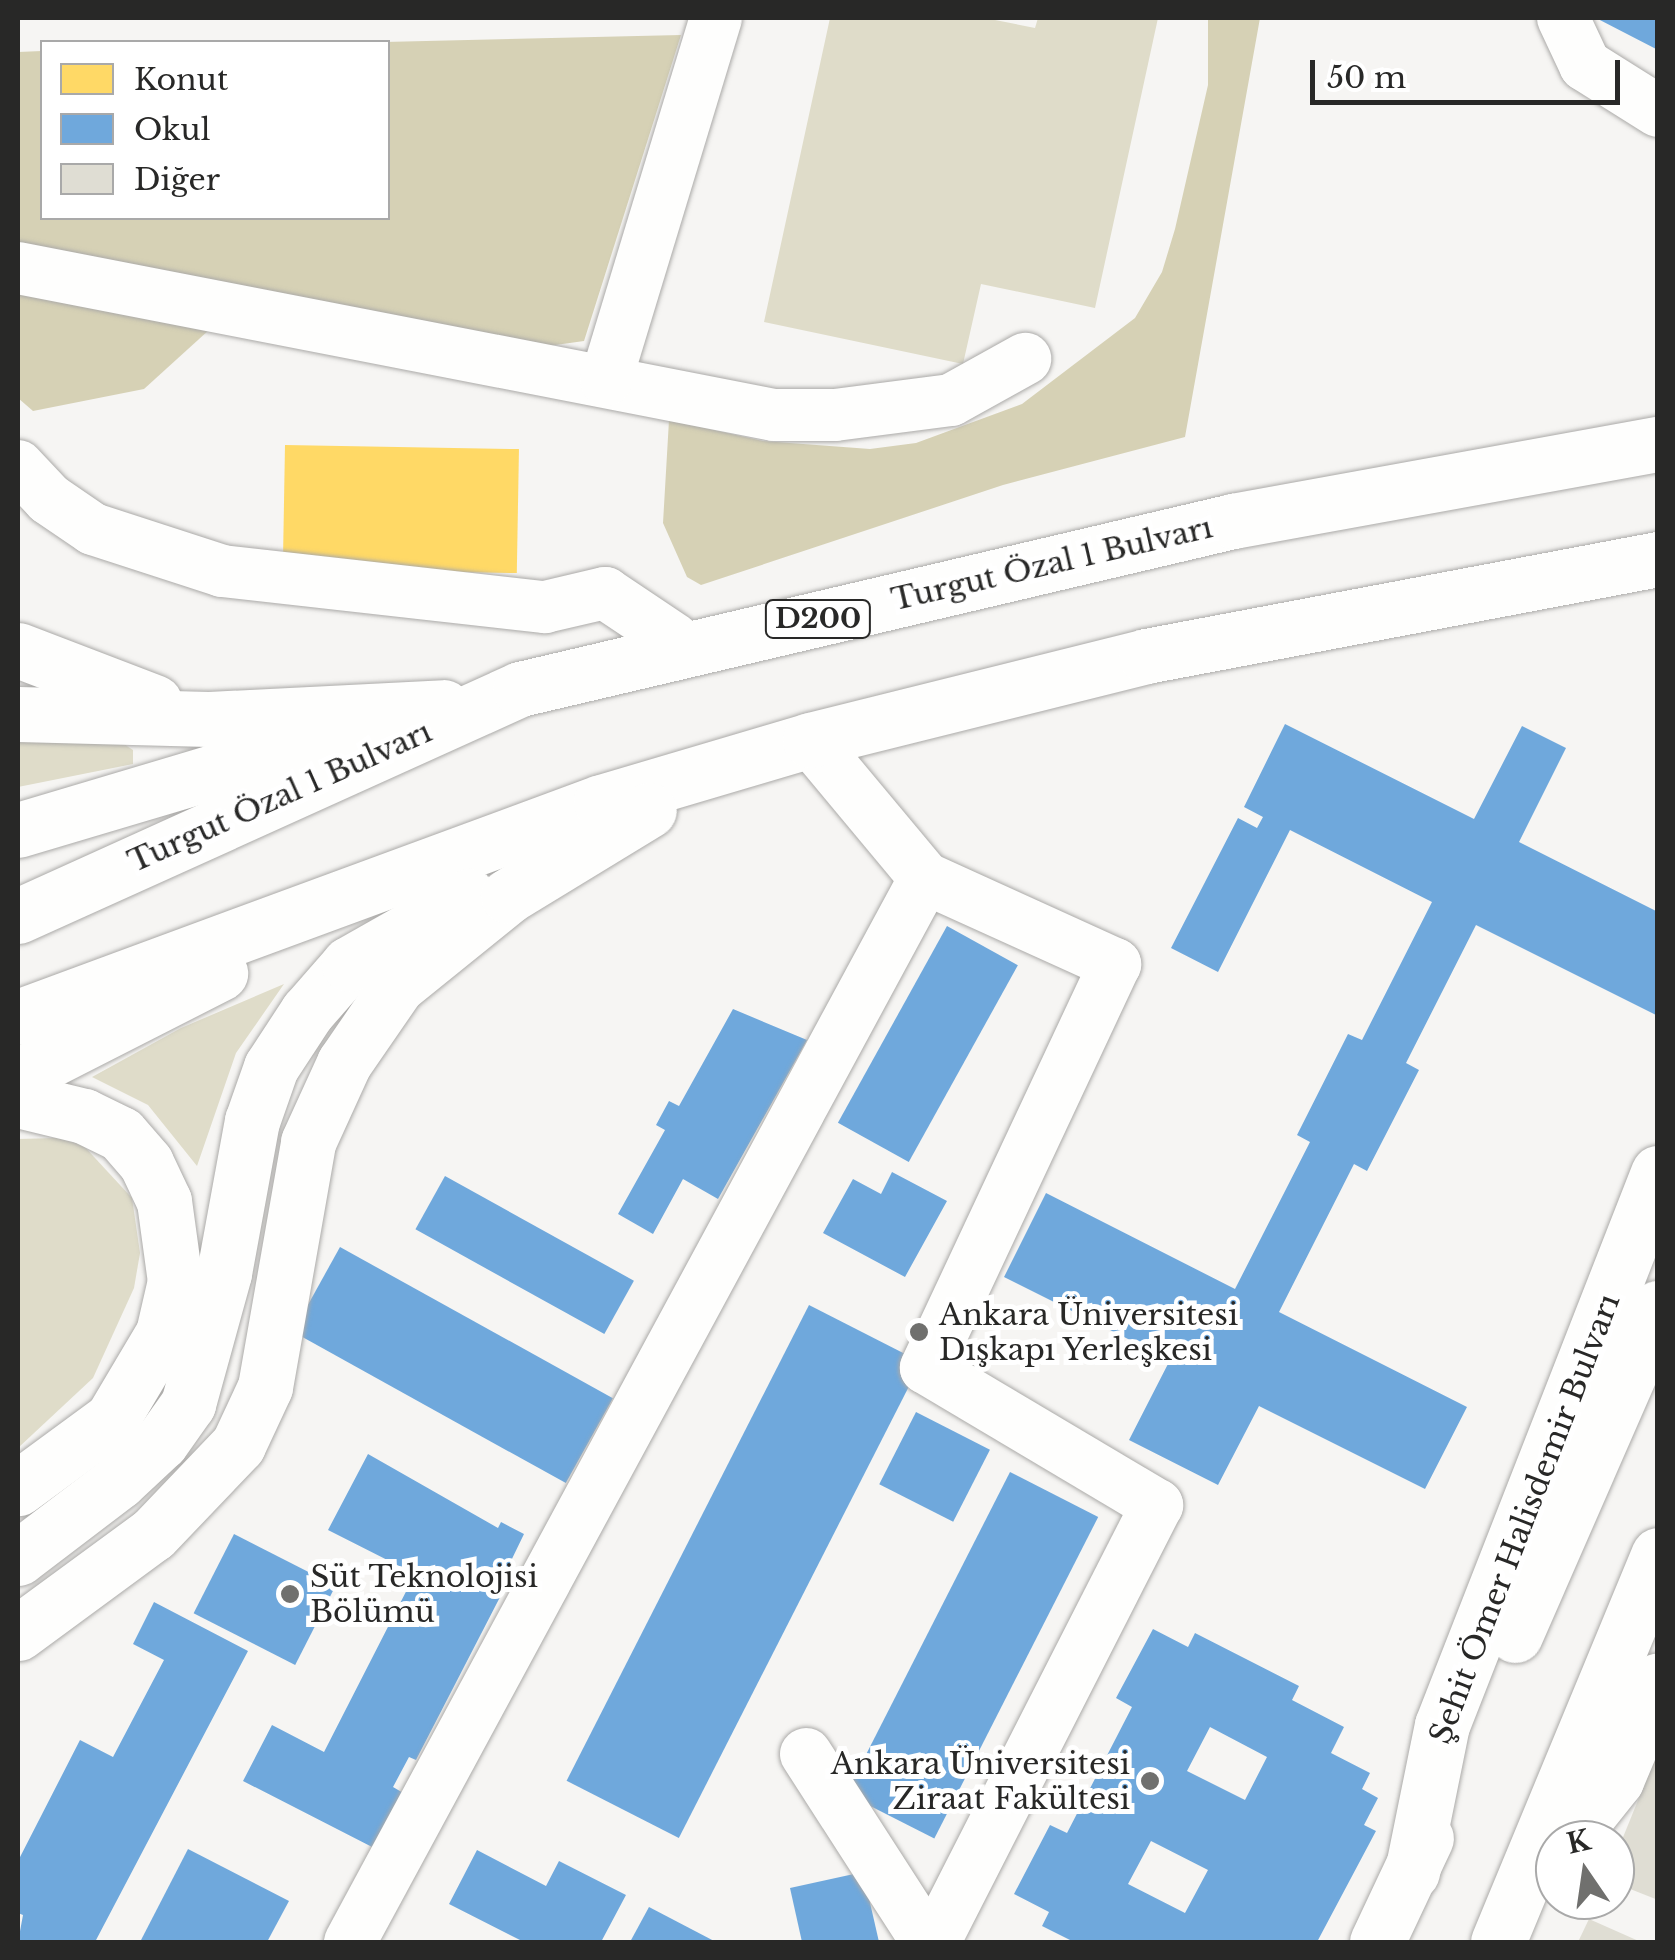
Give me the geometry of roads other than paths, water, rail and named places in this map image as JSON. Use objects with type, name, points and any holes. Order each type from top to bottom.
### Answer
[{"type":"main road","points":[[18,830],[406,713],[520,689],[811,593],[1016,540],[1658,414]]},
{"type":"main road","name":"Turgut Özal 1 Bulvarı","points":[[18,916],[520,689],[1233,521],[1658,444]]},
{"type":"main road","points":[[18,1017],[601,802],[810,740],[1146,656],[1651,562]]},
{"type":"main road","points":[[18,650],[209,719]]},
{"type":"main road","points":[[18,714],[209,719],[406,713]]},
{"type":"main road","points":[[18,1632],[153,1534],[238,1445],[265,1386],[308,1142],[324,1099],[396,986],[442,944],[584,850],[722,766]]},
{"type":"main road","points":[[18,1558],[119,1481],[161,1442],[188,1404],[224,1273],[252,1121],[271,1067],[307,1012],[349,964],[404,928],[584,850]]},
{"type":"main road","points":[[18,1076],[383,883]]},
{"type":"main road","points":[[18,1100],[68,1111],[121,1134],[146,1164],[164,1201],[176,1281],[164,1332],[112,1419],[18,1488]]},
{"type":"main road","name":"Şehit Ömer Halisdemir Bulvarı","points":[[1412,1872],[1442,1725],[1658,1172]]},
{"type":"main road","name":"Şehit Ömer Halisdemir Bulvarı","points":[[1377,1942],[1412,1872],[1658,1308]]},
{"type":"main road","points":[[1504,1928],[1658,1555]]},
{"type":"main road","points":[[1584,1820],[1616,1780],[1658,1680]]},
{"type":"main road","points":[[1504,1928],[1535,1885]]},
{"type":"street","points":[[606,380],[716,18]]},
{"type":"street","points":[[1563,18],[1585,65],[1658,111]]},
{"type":"street","points":[[18,268],[774,415],[835,415],[950,400],[1025,358]]},
{"type":"street","points":[[18,466],[49,499],[93,528],[222,571],[545,607],[605,593],[674,639]]},
{"type":"street","points":[[806,1754],[930,1942],[1157,1504],[926,1368],[1115,964],[925,878],[810,740]]},
{"type":"street","points":[[350,1942],[925,878]]},
{"type":"place","name":"Ankara Üniversitesi Dışkapı Yerleşkesi","points":[[919,1332]]},
{"type":"place","name":"Süt Teknolojisi Bölümü","points":[[290,1594]]},
{"type":"place","name":"Ankara Üniversitesi Ziraat Fakültesi","points":[[1150,1781]]}]
